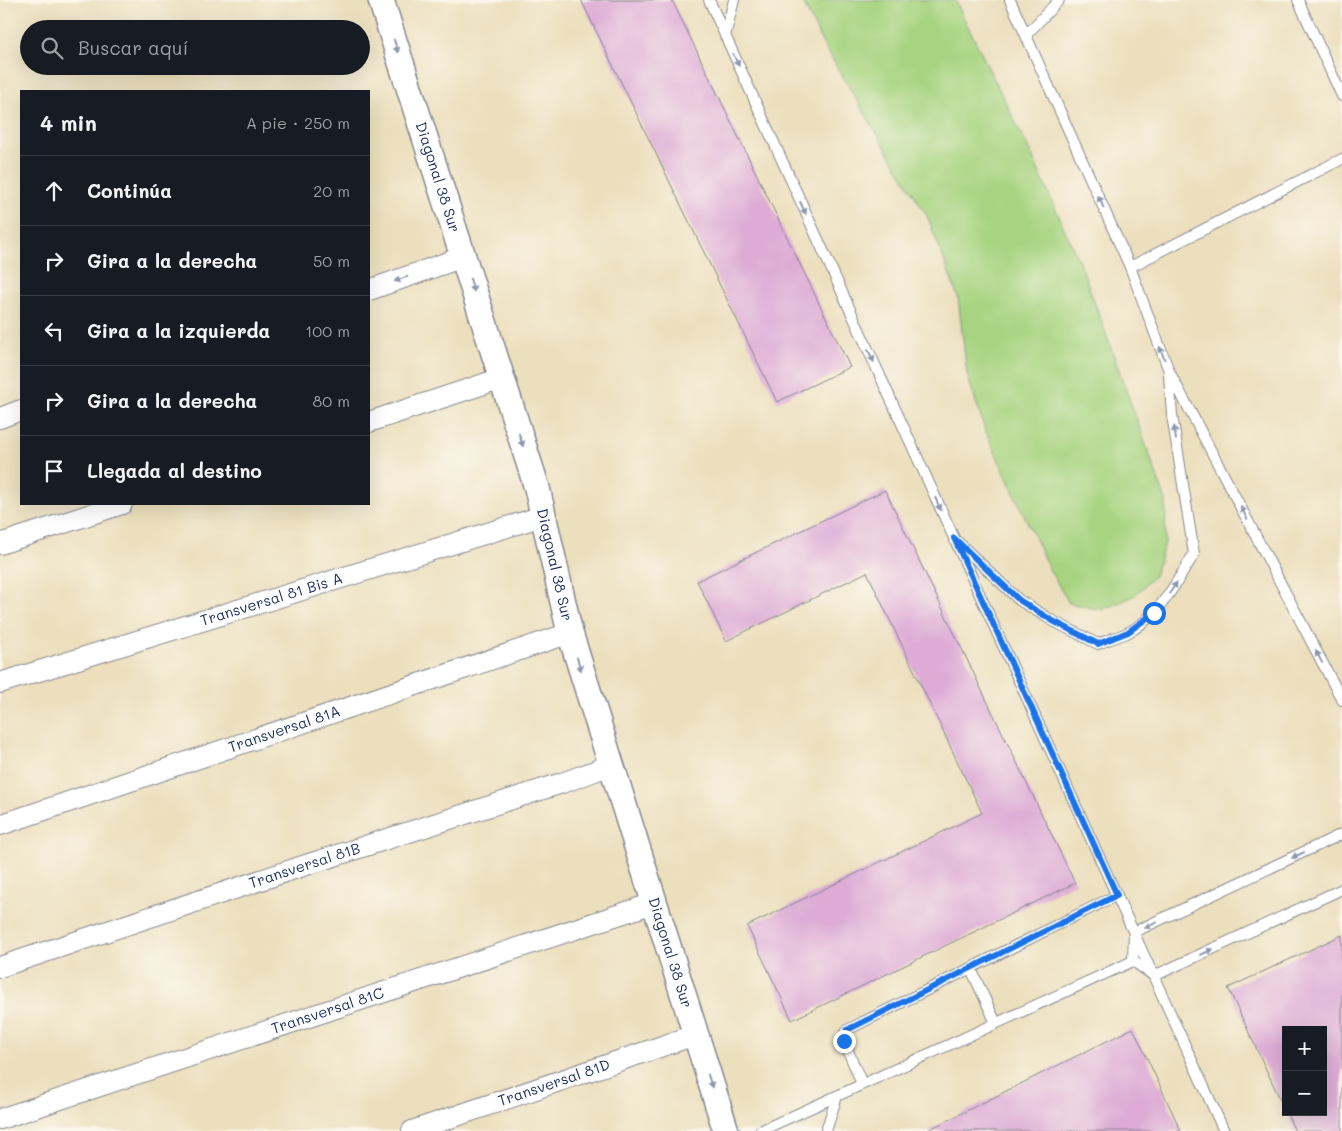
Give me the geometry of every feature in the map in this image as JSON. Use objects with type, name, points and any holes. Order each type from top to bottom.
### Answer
[{"type":"street","name":"Diagonal 38 Sur","points":[[381,0],[536,488],[570,634],[726,1131]]},
{"type":"street","points":[[370,290],[464,257]]},
{"type":"street","points":[[370,422],[502,378]]},
{"type":"street","points":[[0,418],[20,410]]},
{"type":"street","points":[[0,544],[119,505]]},
{"type":"street","name":"Transversal 81 Bis A","points":[[0,682],[543,516]]},
{"type":"street","name":"Transversal 81A","points":[[0,825],[570,634]]},
{"type":"street","name":"Transversal 81B","points":[[0,967],[306,865],[562,783],[611,765]]},
{"type":"street","name":"Transversal 81C","points":[[0,1119],[654,903]]},
{"type":"street","name":"Transversal 81D","points":[[412,1131],[695,1034]]},
{"type":"lane","points":[[708,0],[1224,1131]]},
{"type":"lane","points":[[725,36],[734,0]]},
{"type":"lane","points":[[1010,0],[1027,34],[1130,267],[1169,370],[1342,700]]},
{"type":"lane","points":[[1027,34],[1059,0]]},
{"type":"lane","points":[[1298,0],[1342,96]]},
{"type":"lane","points":[[1130,267],[1342,159]]},
{"type":"lane","points":[[954,538],[1019,600],[1053,621],[1098,644],[1128,632],[1154,613],[1194,554],[1172,415],[1169,370]]},
{"type":"lane","points":[[1134,932],[1342,834]]},
{"type":"lane","points":[[1154,976],[1342,889]]},
{"type":"lane","points":[[862,1084],[844,1041],[847,1030],[1117,895]]},
{"type":"lane","points":[[1133,961],[1134,932]]},
{"type":"lane","points":[[1133,961],[1154,976]]},
{"type":"lane","points":[[760,1131],[1133,961]]},
{"type":"lane","points":[[971,969],[996,1023]]},
{"type":"lane","points":[[826,1131],[836,1096]]},
{"type":"green space","points":[[802,0],[955,0],[1033,158],[1084,273],[1166,501],[1165,543],[1154,576],[1134,596],[1102,610],[1069,603],[1049,569],[985,430],[967,374],[958,297],[928,218],[823,44]]},
{"type":"building","points":[[581,0],[672,0],[850,367],[777,402]]},
{"type":"building","points":[[885,490],[1075,883],[792,1020],[747,926],[982,813],[867,572],[726,641],[697,581]]},
{"type":"building","points":[[1342,935],[1342,1131],[1295,1131],[1288,1116],[1327,1116],[1327,1026],[1282,1026],[1282,1103],[1228,988]]},
{"type":"building","points":[[1133,1028],[1181,1131],[926,1131]]},
{"type":"route","points":[[844,1041],[847,1030],[1117,895],[954,538],[1019,600],[1053,621],[1098,644],[1128,632],[1154,613]]}]
